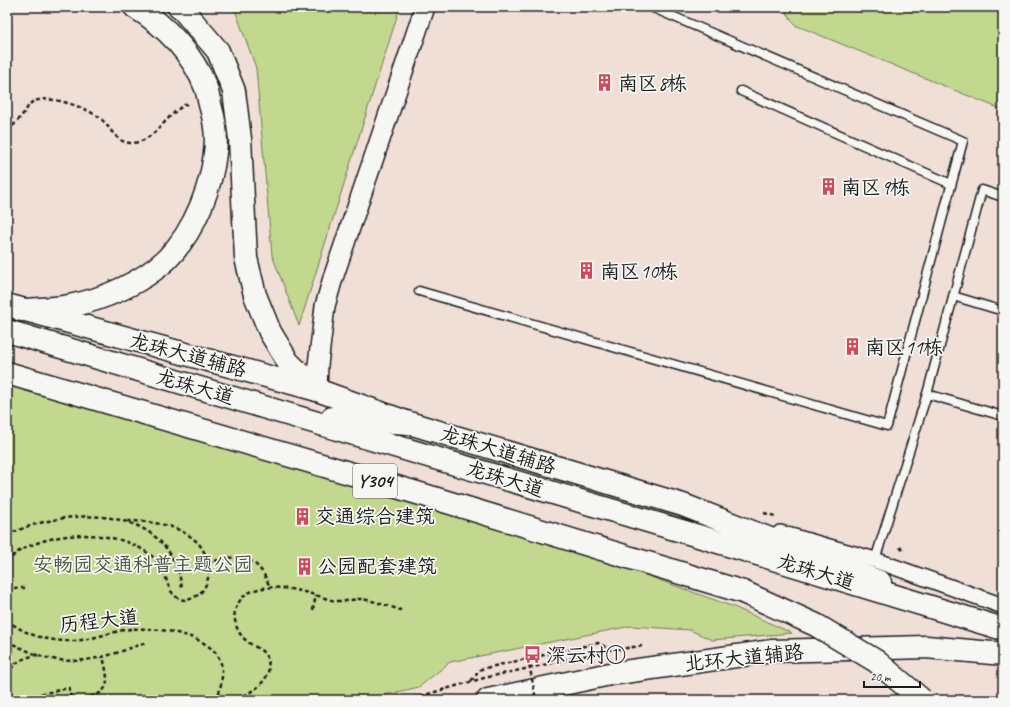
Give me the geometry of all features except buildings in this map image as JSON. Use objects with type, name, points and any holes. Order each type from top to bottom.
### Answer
[{"type":"main road","points":[[14,308],[68,307],[105,297],[138,280],[166,260],[184,239],[197,216],[209,187],[216,152],[214,122],[206,88],[193,61],[166,29],[151,16],[135,7]]},
{"type":"main road","points":[[179,7],[218,51],[234,91],[240,139],[246,258],[255,295],[270,332],[288,362],[317,390]]},
{"type":"main road","name":"龙珠大道辅路","points":[[14,308],[317,390],[409,423],[684,505],[980,622]]},
{"type":"main road","name":"龙珠大道","points":[[7,331],[697,536],[1003,629]]},
{"type":"main road","name":"龙珠大道","points":[[7,373],[424,495],[743,592],[816,625],[876,661],[922,700]]},
{"type":"main road","points":[[292,416],[409,423]]},
{"type":"main road","name":"北环大道辅路","points":[[488,700],[610,674],[772,651],[926,647],[1003,654]]},
{"type":"street","points":[[317,390],[318,365],[325,306],[333,278],[425,7]]},
{"type":"street","points":[[684,505],[875,560],[1003,606]]},
{"type":"lane","points":[[419,291],[887,426],[963,141],[651,7]]},
{"type":"lane","points":[[741,91],[951,184]]},
{"type":"lane","points":[[875,560],[927,394],[982,190],[1003,197]]},
{"type":"lane","points":[[953,296],[1003,311]]},
{"type":"lane","points":[[927,394],[1003,416]]},
{"type":"path","points":[[7,130],[15,124],[31,103],[47,99],[76,106],[89,111],[102,120],[119,139],[129,143],[141,142],[152,134],[178,108],[191,102]]},
{"type":"path","points":[[7,535],[38,522],[74,516],[92,516],[123,521],[150,521],[182,532],[196,541],[204,551],[208,563],[208,580],[202,591],[194,598],[185,600],[174,595],[164,572],[155,559],[141,548],[118,540],[88,535],[62,536],[38,542],[18,552],[7,562]]},
{"type":"path","points":[[123,521],[146,529],[162,542],[175,560],[179,569],[182,588]]},
{"type":"path","points":[[208,563],[223,558],[236,557],[248,559],[260,567],[270,588]]},
{"type":"path","points":[[7,588],[28,588]]},
{"type":"path","points":[[230,700],[253,691],[263,682],[268,670],[267,657],[260,649],[248,642],[238,631],[234,618],[237,604],[246,594],[260,589],[279,588],[316,595],[338,602],[361,599],[401,610]]},
{"type":"path","points":[[313,610],[316,595]]},
{"type":"path","name":"历程大道","points":[[7,620],[28,634],[52,640],[70,641],[132,629],[174,633],[191,638],[208,645],[219,658],[222,673],[221,686],[217,700]]},
{"type":"path","points":[[7,642],[39,655],[59,660],[80,660],[103,657],[146,642]]},
{"type":"path","points":[[7,642],[12,654],[10,669],[7,675]]},
{"type":"path","points":[[471,681],[481,669],[598,643],[611,650],[642,646]]},
{"type":"path","points":[[10,669],[22,659],[39,655]]},
{"type":"path","points":[[77,700],[98,694],[105,689],[107,674],[103,657]]},
{"type":"path","points":[[528,658],[536,700]]},
{"type":"path","points":[[42,700],[40,694],[68,688],[71,700]]},
{"type":"green space","points":[[234,7],[400,7],[299,326],[272,255],[256,68]]},
{"type":"green space","points":[[783,7],[1003,7],[1003,110],[795,25]]},
{"type":"green space","name":"安畅园交通科普主题公园","points":[[7,383],[618,565],[734,607],[792,633],[712,640],[690,630],[631,626],[450,662],[419,687],[362,700],[7,700]]},
{"type":"place","name":"南区8栋","points":[[605,83]]},
{"type":"place","name":"南区9栋","points":[[828,187]]},
{"type":"place","name":"南区10栋","points":[[587,271]]},
{"type":"place","name":"南区11栋","points":[[852,347]]},
{"type":"place","name":"交通综合建筑","points":[[302,516]]},
{"type":"place","name":"公园配套建筑","points":[[304,566]]},
{"type":"place","name":"深云村①","points":[[533,655]]}]
